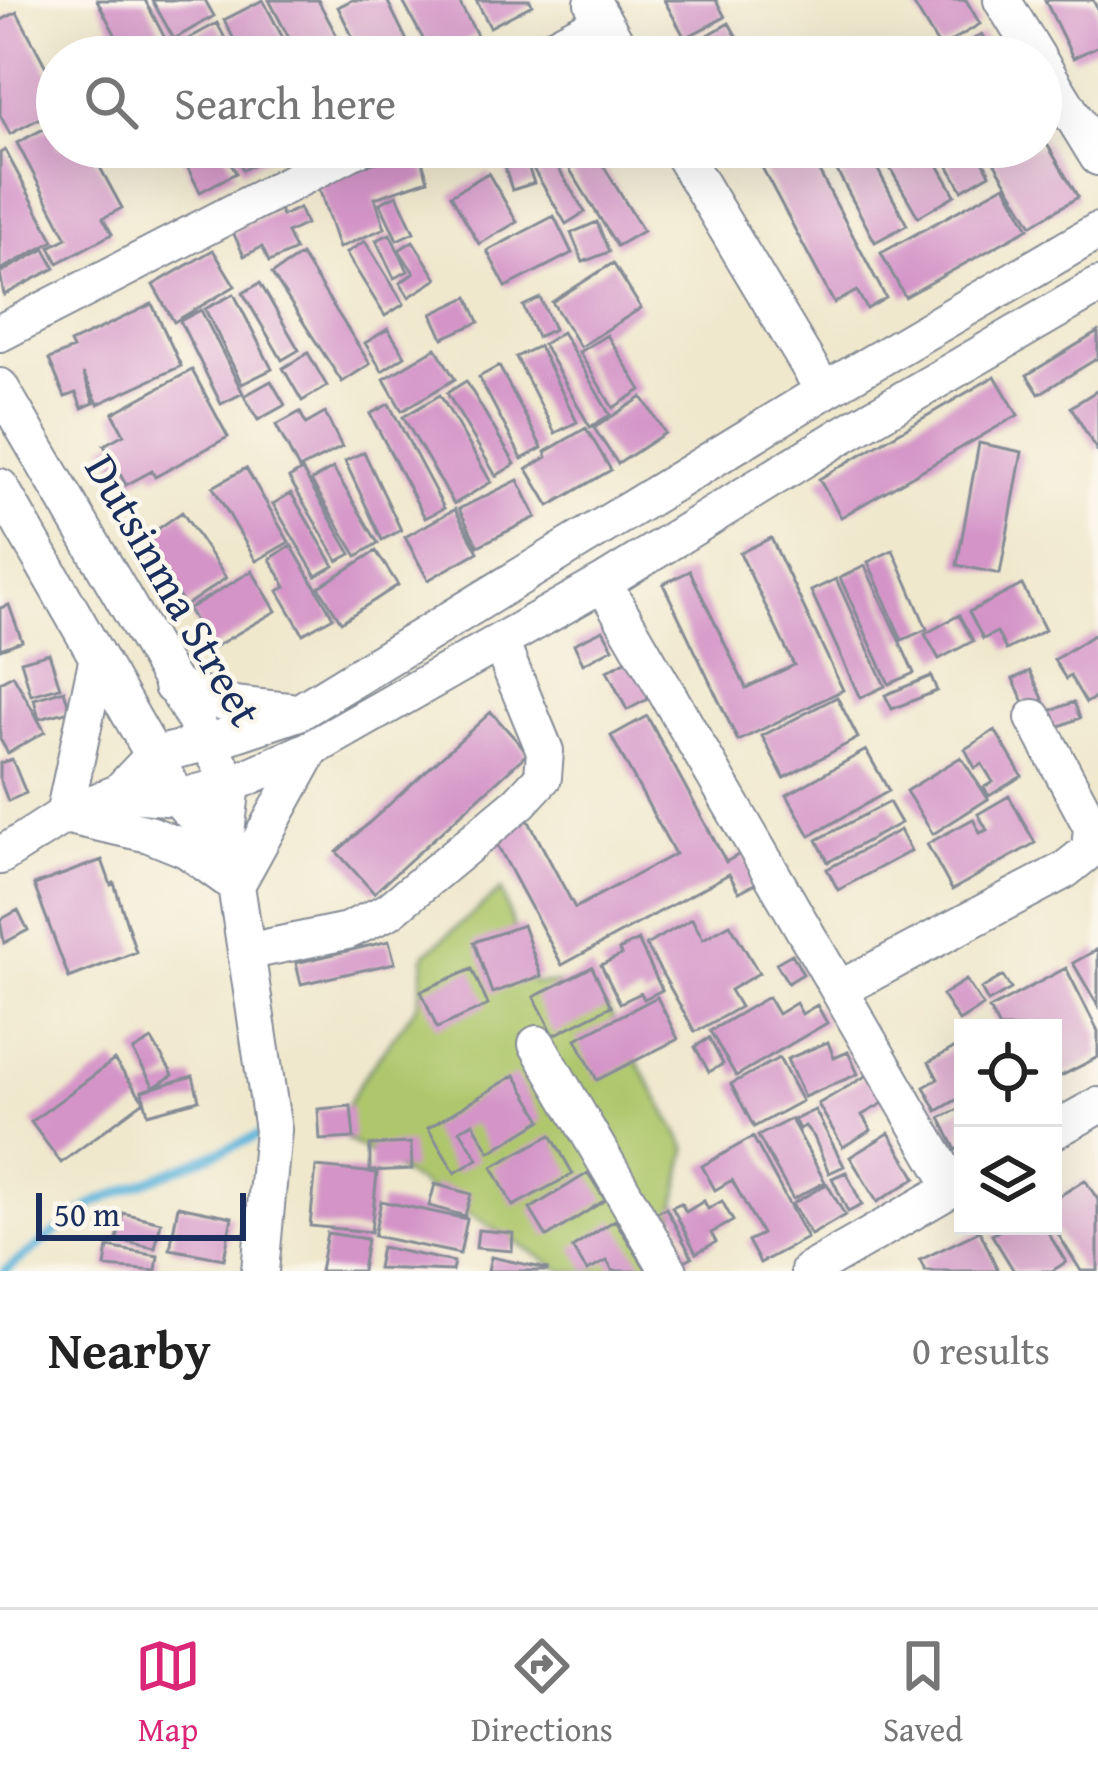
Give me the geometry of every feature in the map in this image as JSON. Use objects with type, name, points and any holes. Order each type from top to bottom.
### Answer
[{"type":"street","points":[[1002,0],[1024,36]]},
{"type":"street","points":[[563,36],[597,11]]},
{"type":"street","points":[[1062,98],[1098,157]]},
{"type":"street","points":[[0,334],[320,168]]},
{"type":"street","points":[[691,168],[824,391]]},
{"type":"street","points":[[0,856],[64,815],[118,793],[154,755],[208,743],[298,712],[824,391],[1098,231]]},
{"type":"street","points":[[118,793],[178,798],[232,784],[311,749],[603,583],[841,436],[1098,286]]},
{"type":"street","name":"Dutsinma Street","points":[[0,387],[232,784],[224,849]]},
{"type":"street","name":"Dutsinma Street","points":[[0,487],[178,798],[224,849],[236,885],[273,1130],[260,1271]]},
{"type":"street","points":[[603,583],[954,1178]]},
{"type":"street","points":[[246,952],[347,931],[389,911],[520,802],[543,777],[545,751],[500,642]]},
{"type":"street","points":[[64,815],[97,661]]},
{"type":"street","points":[[172,686],[234,705],[298,712]]},
{"type":"street","points":[[840,988],[1065,870],[1090,850],[1092,826],[1034,718]]},
{"type":"street","points":[[64,815],[149,834],[186,849],[236,885],[311,749]]},
{"type":"street","points":[[537,1044],[669,1271]]},
{"type":"street","points":[[1060,1127],[1098,1106]]},
{"type":"street","points":[[809,1271],[954,1187]]},
{"type":"green space","points":[[501,890],[533,983],[594,985],[687,1149],[662,1271],[563,1271],[333,1131],[363,1078],[418,1004],[425,954]]},
{"type":"building","points":[[97,0],[145,0],[164,36],[116,36]]},
{"type":"building","points":[[152,0],[205,0],[214,16],[172,36]]},
{"type":"building","points":[[263,0],[282,36],[232,36],[224,20]]},
{"type":"building","points":[[269,0],[318,0],[337,36],[288,36]]},
{"type":"building","points":[[352,0],[387,0],[405,36],[352,36],[338,7]]},
{"type":"building","points":[[402,0],[458,0],[477,35],[475,36],[422,36]]},
{"type":"building","points":[[476,0],[530,0],[532,5],[490,27]]},
{"type":"building","points":[[664,0],[716,0],[725,17],[684,36]]},
{"type":"building","points":[[911,0],[966,0],[980,24],[960,36],[933,36]]},
{"type":"building","points":[[1045,0],[1093,0],[1098,10],[1098,46],[1073,58]]},
{"type":"building","points":[[17,12],[36,48],[36,120],[10,134],[0,115],[0,21]]},
{"type":"building","points":[[217,23],[224,36],[193,36]]},
{"type":"building","points":[[729,23],[736,36],[706,36]]},
{"type":"building","points":[[36,133],[36,168],[100,168],[122,208],[103,218],[112,234],[58,263],[50,247],[67,238],[17,143]]},
{"type":"building","points":[[5,150],[54,241],[0,270],[0,153]]},
{"type":"building","points":[[188,168],[233,168],[236,173],[200,192]]},
{"type":"building","points":[[359,168],[424,168],[428,180],[375,198],[385,228],[339,248],[317,182]]},
{"type":"building","points":[[505,168],[529,168],[534,183],[512,190]]},
{"type":"building","points":[[533,168],[558,168],[585,212],[566,224]]},
{"type":"building","points":[[569,168],[605,168],[643,231],[617,246]]},
{"type":"building","points":[[762,168],[817,168],[886,298],[867,309],[857,291],[834,303]]},
{"type":"building","points":[[835,168],[877,168],[907,225],[875,242]]},
{"type":"building","points":[[890,168],[940,168],[955,195],[918,217]]},
{"type":"building","points":[[950,168],[987,168],[990,174],[962,190]]},
{"type":"building","points":[[998,168],[1061,168],[1078,197],[1032,225]]},
{"type":"building","points":[[488,173],[517,222],[479,244],[451,195]]},
{"type":"building","points":[[1005,185],[1029,228],[905,297],[881,253]]},
{"type":"building","points":[[397,195],[414,232],[397,240],[380,203]]},
{"type":"building","points":[[299,208],[306,224],[287,233],[295,250],[269,262],[262,247],[244,256],[233,232],[280,210],[282,216]]},
{"type":"building","points":[[554,216],[572,253],[506,287],[487,251]]},
{"type":"building","points":[[597,222],[609,252],[583,262],[571,233]]},
{"type":"building","points":[[390,234],[408,271],[394,278],[376,240]]},
{"type":"building","points":[[365,241],[404,304],[385,316],[346,253]]},
{"type":"building","points":[[413,241],[437,279],[409,297],[400,283],[414,273],[399,250]]},
{"type":"building","points":[[45,249],[55,268],[4,295],[0,273]]},
{"type":"building","points":[[213,250],[235,286],[174,322],[153,285]]},
{"type":"building","points":[[301,255],[370,364],[342,382],[272,274]]},
{"type":"building","points":[[613,263],[641,308],[580,347],[552,302]]},
{"type":"building","points":[[260,283],[299,350],[282,360],[243,293]]},
{"type":"building","points":[[234,294],[272,369],[242,384],[205,309]]},
{"type":"building","points":[[468,297],[479,322],[443,338],[432,314]]},
{"type":"building","points":[[540,298],[554,329],[537,337],[523,306]]},
{"type":"building","points":[[152,304],[181,366],[98,404],[83,373],[94,403],[82,408],[76,393],[65,397],[49,359],[73,349],[70,343]]},
{"type":"building","points":[[201,310],[243,393],[221,404],[180,321]]},
{"type":"building","points":[[388,329],[405,356],[382,371],[365,343]]},
{"type":"building","points":[[562,332],[610,415],[590,427],[543,344]]},
{"type":"building","points":[[1098,332],[1098,358],[1039,394],[1027,375]]},
{"type":"building","points":[[607,335],[641,390],[613,408],[579,352]]},
{"type":"building","points":[[539,346],[577,422],[555,433],[516,357]]},
{"type":"building","points":[[436,348],[455,379],[402,411],[384,379]]},
{"type":"building","points":[[308,353],[327,386],[302,401],[283,368]]},
{"type":"building","points":[[499,366],[542,448],[522,459],[479,377]]},
{"type":"building","points":[[192,370],[228,437],[155,477],[152,471],[126,485],[104,445],[124,434],[113,413]]},
{"type":"building","points":[[995,376],[1018,415],[841,517],[819,479]]},
{"type":"building","points":[[271,381],[285,405],[258,420],[244,396]]},
{"type":"building","points":[[466,381],[515,464],[496,476],[447,393]]},
{"type":"building","points":[[1098,390],[1098,452],[1071,407]]},
{"type":"building","points":[[440,395],[491,482],[454,504],[403,417]]},
{"type":"building","points":[[642,397],[665,433],[618,464],[594,428]]},
{"type":"building","points":[[389,404],[444,508],[425,518],[370,414]]},
{"type":"building","points":[[300,412],[306,424],[325,413],[342,447],[299,469],[276,425]]},
{"type":"building","points":[[586,428],[611,470],[549,506],[527,469],[547,457],[545,452]]},
{"type":"building","points":[[979,443],[1022,452],[1000,574],[957,565]]},
{"type":"building","points":[[364,452],[401,530],[382,540],[345,461]]},
{"type":"building","points":[[246,468],[289,542],[256,561],[213,487]]},
{"type":"building","points":[[333,468],[378,543],[357,556],[311,481]]},
{"type":"building","points":[[302,470],[351,554],[338,561],[289,478]]},
{"type":"building","points":[[518,480],[536,517],[478,546],[459,509]]},
{"type":"building","points":[[291,493],[334,566],[316,576],[273,504]]},
{"type":"building","points":[[455,509],[478,552],[428,580],[405,537]]},
{"type":"building","points":[[182,512],[226,578],[185,606],[141,541]]},
{"type":"building","points":[[771,538],[843,690],[738,741],[663,584],[690,571],[746,688],[794,665],[740,553]]},
{"type":"building","points":[[291,545],[333,617],[303,634],[278,591],[286,587],[270,559]]},
{"type":"building","points":[[893,550],[927,629],[902,640],[868,562]]},
{"type":"building","points":[[376,551],[398,585],[341,622],[319,587]]},
{"type":"building","points":[[865,566],[914,673],[889,684],[840,578]]},
{"type":"building","points":[[252,571],[276,611],[211,649],[188,609]]},
{"type":"building","points":[[836,579],[885,686],[860,698],[811,591]]},
{"type":"building","points":[[1022,585],[1045,630],[1006,650],[997,632],[983,639],[969,612]]},
{"type":"building","points":[[9,605],[22,641],[0,649],[0,608]]},
{"type":"building","points":[[959,615],[973,641],[939,659],[925,634]]},
{"type":"building","points":[[603,630],[613,648],[583,664],[574,644]]},
{"type":"building","points":[[1098,632],[1098,696],[1086,703],[1054,660]]},
{"type":"building","points":[[49,653],[60,687],[31,695],[21,661]]},
{"type":"building","points":[[637,655],[657,694],[627,710],[607,671]]},
{"type":"building","points":[[1030,671],[1047,707],[1030,715],[1013,679]]},
{"type":"building","points":[[13,675],[45,732],[8,753],[0,739],[0,682]]},
{"type":"building","points":[[931,676],[937,691],[892,709],[885,695]]},
{"type":"building","points":[[64,690],[70,711],[39,719],[34,699]]},
{"type":"building","points":[[837,697],[858,738],[784,778],[762,736]]},
{"type":"building","points":[[1074,702],[1080,718],[1048,731],[1042,714]]},
{"type":"building","points":[[491,712],[528,753],[374,893],[337,852]]},
{"type":"building","points":[[647,716],[726,862],[743,852],[758,882],[739,892],[729,874],[562,965],[492,835],[526,816],[575,908],[675,854],[611,736]]},
{"type":"building","points":[[995,730],[1022,776],[989,796],[984,787],[993,782],[982,764],[975,768],[965,749]]},
{"type":"building","points":[[866,750],[889,791],[810,836],[787,795]]},
{"type":"building","points":[[961,757],[988,799],[933,834],[906,791]]},
{"type":"building","points":[[12,759],[26,793],[8,801],[0,763]]},
{"type":"building","points":[[1009,796],[1035,843],[952,890],[927,844],[973,819],[980,833],[987,830],[978,814]]},
{"type":"building","points":[[889,802],[901,823],[828,862],[817,840]]},
{"type":"building","points":[[900,830],[911,851],[838,890],[827,869]]},
{"type":"building","points":[[102,860],[136,952],[69,978],[34,885]]},
{"type":"building","points":[[18,910],[28,930],[4,943],[0,920]]},
{"type":"building","points":[[692,919],[703,939],[730,924],[759,973],[730,990],[740,1007],[695,1032],[646,945]]},
{"type":"building","points":[[523,925],[541,976],[492,993],[474,942]]},
{"type":"building","points":[[638,940],[662,990],[620,1003],[601,965]]},
{"type":"building","points":[[389,941],[395,963],[301,984],[296,963]]},
{"type":"building","points":[[1098,949],[1098,1006],[1073,963]]},
{"type":"building","points":[[792,954],[803,974],[788,983],[776,963]]},
{"type":"building","points":[[592,967],[611,1006],[554,1035],[534,997]]},
{"type":"building","points":[[1066,968],[1098,1031],[1098,1057],[1062,1075],[1062,1019],[994,1019],[989,1009]]},
{"type":"building","points":[[472,969],[488,1005],[437,1028],[421,991]]},
{"type":"building","points":[[1003,976],[1011,989],[988,1002],[981,989]]},
{"type":"building","points":[[966,980],[983,1006],[958,1019],[942,995]]},
{"type":"building","points":[[657,997],[678,1039],[597,1080],[576,1039]]},
{"type":"building","points":[[768,997],[778,1014],[796,1003],[802,1014],[817,1005],[827,1023],[736,1076],[710,1031]]},
{"type":"building","points":[[709,1038],[723,1064],[709,1072],[695,1047]]},
{"type":"building","points":[[152,1040],[173,1075],[154,1087],[133,1051]]},
{"type":"building","points":[[828,1042],[834,1058],[848,1052],[858,1074],[804,1097],[787,1059]]},
{"type":"building","points":[[954,1048],[954,1101],[937,1111],[924,1087],[938,1079],[929,1062]]},
{"type":"building","points":[[779,1058],[802,1101],[754,1127],[731,1084]]},
{"type":"building","points":[[114,1060],[144,1101],[61,1163],[31,1122]]},
{"type":"building","points":[[871,1073],[887,1101],[862,1115],[871,1130],[843,1147],[818,1104]]},
{"type":"building","points":[[515,1075],[542,1120],[490,1152],[473,1123],[460,1130],[478,1159],[455,1173],[428,1128]]},
{"type":"building","points":[[193,1076],[199,1100],[148,1114],[142,1091]]},
{"type":"building","points":[[351,1106],[354,1138],[320,1140],[318,1109]]},
{"type":"building","points":[[815,1110],[844,1166],[829,1173],[814,1137],[805,1126],[799,1129],[794,1120]]},
{"type":"building","points":[[954,1111],[954,1146],[940,1118]]},
{"type":"building","points":[[791,1119],[825,1182],[793,1199],[758,1136]]},
{"type":"building","points":[[889,1133],[916,1178],[877,1202],[850,1157]]},
{"type":"building","points":[[551,1135],[573,1174],[513,1206],[492,1167]]},
{"type":"building","points":[[753,1137],[807,1238],[760,1263],[748,1241],[762,1234],[732,1180],[715,1190],[702,1166]]},
{"type":"building","points":[[411,1143],[412,1169],[370,1171],[370,1145]]},
{"type":"building","points":[[316,1167],[377,1173],[371,1232],[310,1226]]},
{"type":"building","points":[[846,1172],[862,1205],[848,1212],[832,1178]]},
{"type":"building","points":[[588,1173],[605,1200],[547,1237],[530,1209]]},
{"type":"building","points":[[1085,1180],[1098,1200],[1098,1271],[1081,1271],[1059,1235],[1062,1194]]},
{"type":"building","points":[[435,1184],[471,1194],[465,1216],[429,1206]]},
{"type":"building","points":[[827,1184],[845,1215],[811,1235],[792,1204]]},
{"type":"building","points":[[381,1201],[467,1219],[460,1254],[374,1236]]},
{"type":"building","points":[[704,1201],[708,1209],[722,1201],[733,1221],[711,1233],[716,1242],[696,1253],[672,1207],[681,1203],[686,1212]]},
{"type":"building","points":[[178,1206],[232,1217],[224,1259],[170,1249]]},
{"type":"building","points":[[666,1208],[692,1257],[681,1263],[655,1213]]},
{"type":"building","points":[[123,1213],[161,1222],[155,1248],[117,1240]]},
{"type":"building","points":[[615,1220],[647,1271],[613,1271],[607,1261],[587,1271],[572,1248]]},
{"type":"building","points":[[478,1230],[513,1233],[512,1251],[476,1248]]},
{"type":"building","points":[[327,1233],[367,1239],[362,1271],[320,1271]]},
{"type":"building","points":[[972,1235],[982,1235],[998,1271],[925,1271],[920,1260]]},
{"type":"building","points":[[992,1235],[1050,1235],[1066,1262],[1052,1271],[1014,1271]]},
{"type":"building","points":[[108,1247],[158,1256],[156,1271],[105,1267]]},
{"type":"building","points":[[381,1247],[454,1262],[452,1271],[377,1268]]},
{"type":"building","points":[[491,1257],[547,1269],[547,1271],[488,1271]]},
{"type":"waterway","points":[[5,1271],[94,1203],[263,1134]]}]
